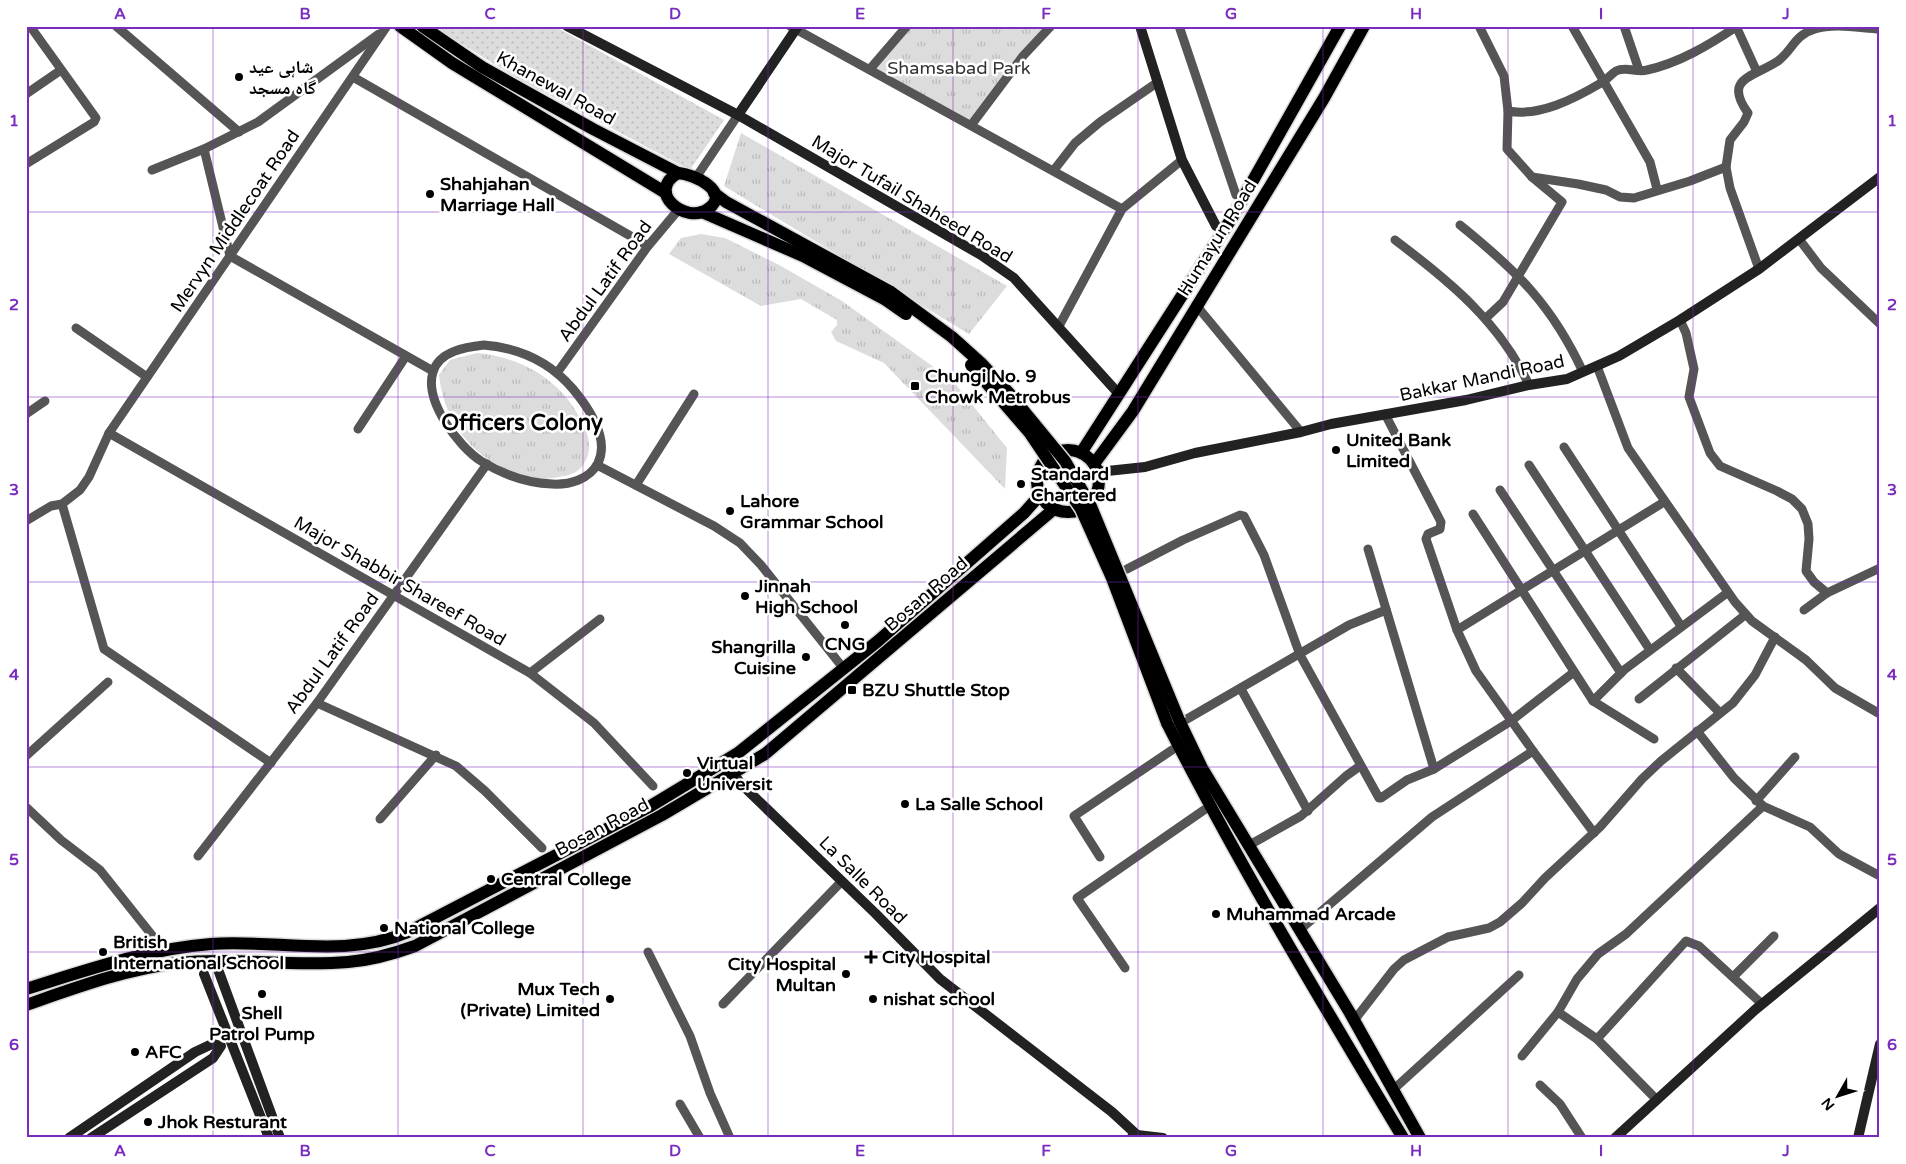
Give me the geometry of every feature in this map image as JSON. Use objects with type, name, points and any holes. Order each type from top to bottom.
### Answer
[{"type":"main road","points":[[400,26],[452,63],[584,145],[666,193]]},
{"type":"main road","name":"Khanewal Road","points":[[422,26],[482,67],[593,129],[678,173]]},
{"type":"main road","name":"Humayun Road","points":[[1081,453],[1233,216],[1340,26]]},
{"type":"main road","name":"Humayun Road","points":[[1096,468],[1133,411],[1324,98],[1364,26]]},
{"type":"main road","points":[[584,145],[593,129]]},
{"type":"main road","points":[[1118,393],[1137,356],[1216,226],[1236,196],[1261,166]]},
{"type":"main road","points":[[1403,1138],[1266,905],[1191,770],[1167,723],[1102,554],[1081,510],[1029,432],[976,370],[889,296],[702,212],[687,212],[679,209],[668,198],[666,193],[668,181],[678,173],[697,176],[726,202],[889,296],[952,337],[982,364],[1016,400],[1065,461],[1090,504],[1202,768],[1350,1013],[1420,1138]]},
{"type":"main road","points":[[702,212],[712,206],[714,193]]},
{"type":"main road","points":[[1066,450],[1081,453],[1096,468],[1098,488],[1091,503],[1076,512],[1054,509],[1046,503],[1040,494],[1037,484],[1038,474],[1049,457],[1066,450]]},
{"type":"main road","name":"Bosan Road","points":[[26,990],[107,963],[171,949],[213,944],[318,947],[360,946],[391,939],[649,807],[750,745],[844,669],[1024,513],[1040,494]]},
{"type":"main road","name":"Bosan Road","points":[[26,1005],[148,968],[178,963],[250,961],[348,962],[390,955],[415,946],[448,930],[734,774],[765,754],[867,670],[988,563],[1054,509]]},
{"type":"street","points":[[116,26],[240,132]]},
{"type":"street","name":"Major Tufail Shaheed Road","points":[[567,26],[738,115],[981,256],[1014,278],[1118,393]]},
{"type":"street","points":[[870,69],[907,26]]},
{"type":"street","points":[[1140,26],[1182,160],[1216,226]]},
{"type":"street","points":[[1179,26],[1236,196]]},
{"type":"street","points":[[1479,26],[1504,76],[1508,111],[1507,149],[1532,177],[1562,202],[1503,302],[1486,318]]},
{"type":"street","points":[[1572,26],[1650,162],[1657,189]]},
{"type":"street","points":[[1624,26],[1639,70]]},
{"type":"street","points":[[1796,26],[1800,36]]},
{"type":"street","points":[[26,164],[95,120],[61,70],[28,27]]},
{"type":"street","points":[[697,176],[795,27],[1122,209]]},
{"type":"street","points":[[1508,111],[1521,114],[1537,112],[1603,82],[1617,70],[1639,70],[1658,67],[1708,46],[1736,27],[1757,72]]},
{"type":"street","points":[[1759,269],[1730,188],[1726,167],[1730,140],[1748,114],[1739,99],[1740,84],[1749,74],[1757,72],[1779,60],[1800,36],[1826,27],[1880,29]]},
{"type":"street","points":[[152,170],[204,149],[258,122],[387,28]]},
{"type":"street","name":"Mervyn Middlecoat Road","points":[[26,521],[51,506],[62,504],[80,490],[89,477],[108,433],[387,28]]},
{"type":"street","points":[[972,124],[1023,56],[1047,28]]},
{"type":"street","points":[[26,94],[61,70]]},
{"type":"street","points":[[352,77],[648,246]]},
{"type":"street","points":[[1054,170],[1075,143],[1100,122],[1158,82]]},
{"type":"street","points":[[204,149],[230,256],[433,371]]},
{"type":"street","points":[[1059,326],[1122,209],[1182,160]]},
{"type":"street","points":[[1532,177],[1578,184],[1606,190],[1620,197],[1634,198],[1657,189],[1690,181],[1726,167]]},
{"type":"street","name":"Bakkar Mandi Road","points":[[1096,468],[1145,467],[1195,453],[1302,432],[1332,424],[1466,400],[1529,385],[1567,379],[1597,366],[1680,320],[1759,269],[1880,177]]},
{"type":"street","name":"Abdul Latif Road","points":[[558,373],[648,246],[679,209]]},
{"type":"street","points":[[1460,225],[1520,276],[1560,328],[1583,372]]},
{"type":"street","points":[[1799,239],[1821,268],[1880,324]]},
{"type":"street","points":[[1394,240],[1434,269],[1486,318],[1529,385]]},
{"type":"street","points":[[1196,305],[1302,432]]},
{"type":"street","points":[[1680,320],[1686,333],[1694,369],[1689,398],[1710,453],[1720,466],[1777,490],[1797,503],[1808,524],[1810,539],[1806,571],[1814,582],[1827,593]]},
{"type":"street","points":[[76,328],[147,378]]},
{"type":"street","points":[[484,345],[499,346],[525,353],[558,373],[579,398],[597,428],[602,445],[597,465],[576,482],[555,484],[528,481],[487,464],[463,446],[442,417],[432,384],[433,371],[440,362],[454,351],[484,345]]},
{"type":"street","points":[[358,429],[406,356]]},
{"type":"street","points":[[1597,366],[1621,435],[1664,502],[1726,592],[1745,614],[1806,660],[1835,688],[1880,714]]},
{"type":"street","points":[[636,485],[694,394]]},
{"type":"street","points":[[28,410],[45,401]]},
{"type":"street","points":[[1385,414],[1441,522],[1440,529],[1428,534],[1426,539],[1457,630],[1476,671],[1594,833]]},
{"type":"street","name":"Major Shabbir Shareef Road","points":[[108,433],[530,673],[594,723],[653,786]]},
{"type":"street","points":[[1564,447],[1682,626]]},
{"type":"street","name":"Abdul Latif Road","points":[[198,856],[317,703],[487,464]]},
{"type":"street","points":[[597,465],[714,526],[740,543],[762,565],[844,669]]},
{"type":"street","points":[[1529,465],[1650,650]]},
{"type":"street","points":[[1500,490],[1621,673]]},
{"type":"street","points":[[1457,630],[1664,502]]},
{"type":"street","points":[[62,504],[104,649],[271,763]]},
{"type":"street","points":[[1472,514],[1593,701],[1654,739]]},
{"type":"street","points":[[1127,569],[1183,540],[1240,515],[1244,516],[1264,555],[1300,655],[1376,796],[1381,798],[1407,780],[1434,769],[1512,721],[1574,672]]},
{"type":"street","points":[[1368,549],[1434,769]]},
{"type":"street","points":[[1804,610],[1827,593],[1880,568]]},
{"type":"street","points":[[1593,701],[1621,673],[1726,592]]},
{"type":"street","points":[[1187,719],[1349,625],[1386,610]]},
{"type":"street","points":[[1640,699],[1745,614]]},
{"type":"street","points":[[530,673],[600,619]]},
{"type":"street","points":[[1356,1018],[1394,969],[1404,960],[1448,937],[1481,931],[1500,922],[1594,833],[1642,779],[1720,713],[1746,688],[1775,637]]},
{"type":"street","points":[[1676,668],[1720,713]]},
{"type":"street","points":[[26,756],[108,682]]},
{"type":"street","points":[[1241,688],[1308,811]]},
{"type":"street","points":[[317,703],[436,755],[456,766],[472,778],[542,848]]},
{"type":"street","points":[[1697,731],[1734,778],[1760,804],[1810,827],[1839,854],[1880,876]]},
{"type":"street","points":[[1100,857],[1074,816],[1172,750]]},
{"type":"street","points":[[1303,927],[1432,817],[1533,751]]},
{"type":"street","points":[[380,819],[436,755]]},
{"type":"street","points":[[1522,1056],[1558,1012],[1577,978],[1598,954],[1626,934],[1760,804],[1795,757]]},
{"type":"street","points":[[1253,843],[1308,811],[1346,776],[1360,766]]},
{"type":"street","name":"La Salle Road","points":[[734,774],[741,784],[940,980],[1104,1106],[1134,1136]]},
{"type":"street","points":[[26,807],[61,840],[100,870],[155,939]]},
{"type":"street","points":[[1125,968],[1078,898],[1204,810]]},
{"type":"street","points":[[723,1004],[842,882]]},
{"type":"street","points":[[1615,1138],[1762,1004],[1880,908]]},
{"type":"street","points":[[1733,978],[1774,936]]},
{"type":"street","points":[[1597,1039],[1686,941],[1699,946],[1762,1004]]},
{"type":"street","points":[[648,952],[690,1036],[710,1093],[730,1138]]},
{"type":"street","points":[[218,972],[280,1138]]},
{"type":"street","points":[[204,974],[225,1044],[269,1138]]},
{"type":"street","points":[[1395,1088],[1519,975]]},
{"type":"street","points":[[1558,1012],[1597,1039],[1656,1100]]},
{"type":"street","points":[[91,1138],[214,1058],[225,1044],[241,1035]]},
{"type":"street","points":[[69,1138],[195,1052],[212,1044],[225,1044]]},
{"type":"street","points":[[1858,1138],[1880,1044]]},
{"type":"street","points":[[1540,1085],[1560,1104],[1582,1138]]},
{"type":"street","points":[[680,1104],[700,1138]]},
{"type":"street","points":[[1134,1136],[1163,1138]]},
{"type":"green space","points":[[433,26],[554,26],[724,120],[690,170],[517,78]]},
{"type":"green space","name":"Shamsabad Park","points":[[909,26],[1039,26],[1043,30],[971,122],[873,69]]},
{"type":"green space","points":[[741,133],[1007,286],[969,334],[724,186]]},
{"type":"green space","points":[[701,234],[725,238],[781,266],[842,301],[953,381],[1007,448],[1005,489],[884,363],[836,341],[831,332],[837,325],[837,320],[801,299],[761,306],[669,254],[681,238]]},
{"type":"green space","points":[[477,353],[511,360],[526,366],[554,384],[565,396],[575,410],[588,435],[588,456],[577,471],[548,479],[525,476],[486,458],[463,436],[447,408],[439,375],[450,360]]},
{"type":"place","name":"شاہی عید گاہ مسجد","points":[[239,77]]},
{"type":"place","name":"Shahjahan Marriage Hall","points":[[430,194]]},
{"type":"place","name":"Chungi No. 9 Chowk Metrobus","points":[[915,386]]},
{"type":"place","name":"United Bank Limited","points":[[1336,450]]},
{"type":"place","name":"Standard Chartered","points":[[1021,484]]},
{"type":"place","name":"Lahore Grammar School","points":[[730,511]]},
{"type":"place","name":"Jinnah High School","points":[[745,596]]},
{"type":"place","name":"CNG","points":[[845,625]]},
{"type":"place","name":"Shangrilla Cuisine","points":[[806,657]]},
{"type":"place","name":"BZU Shuttle Stop","points":[[852,690]]},
{"type":"place","name":"Virtual Universit","points":[[687,773]]},
{"type":"place","name":"La Salle School","points":[[905,804]]},
{"type":"place","name":"Central College","points":[[491,879]]},
{"type":"place","name":"Muhammad Arcade","points":[[1216,914]]},
{"type":"place","name":"National College","points":[[384,928]]},
{"type":"place","name":"British International School","points":[[103,952]]},
{"type":"place","name":"City Hospital","points":[[871,957]]},
{"type":"place","name":"City Hospital Multan","points":[[846,974]]},
{"type":"place","name":"Shell Patrol Pump","points":[[262,994]]},
{"type":"place","name":"Mux Tech (Private) Limited","points":[[610,999]]},
{"type":"place","name":"nishat school","points":[[873,999]]},
{"type":"place","name":"AFC","points":[[135,1052]]},
{"type":"place","name":"Jhok Resturant","points":[[148,1122]]},
{"type":"district","name":"Officers Colony","points":[[522,422]]}]
